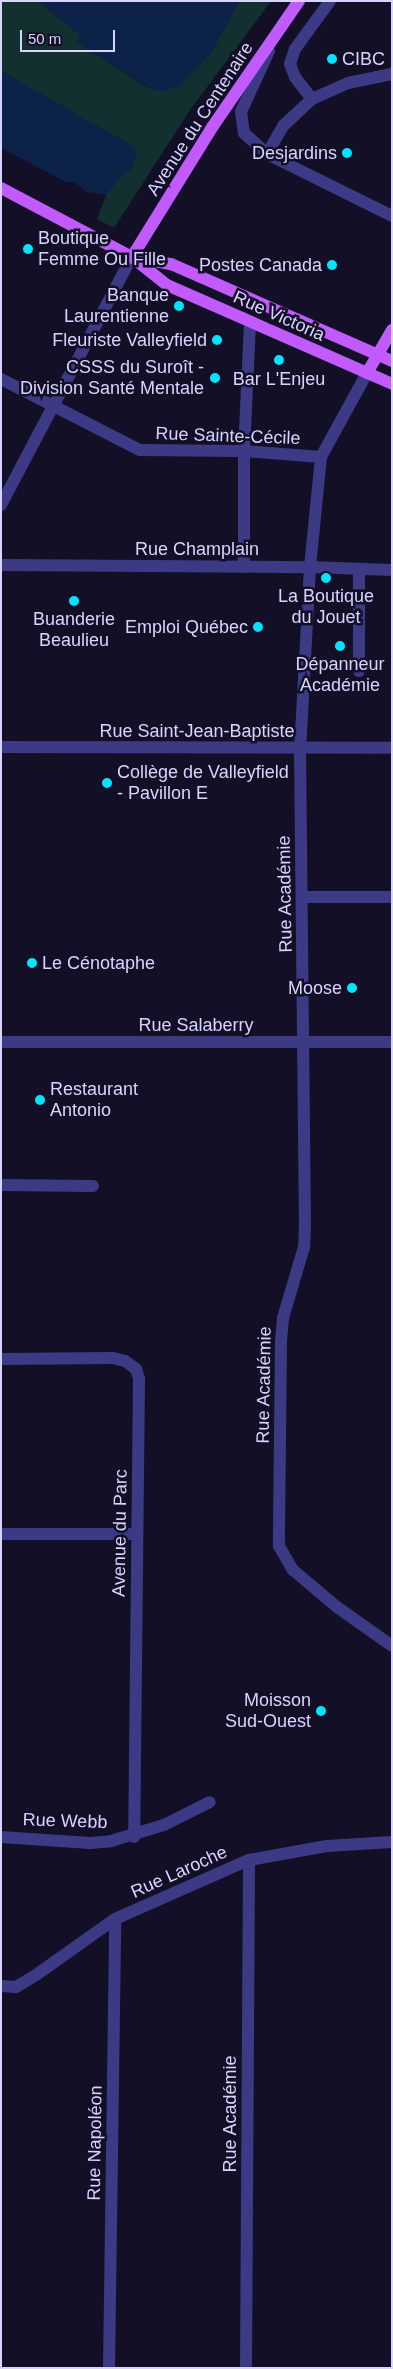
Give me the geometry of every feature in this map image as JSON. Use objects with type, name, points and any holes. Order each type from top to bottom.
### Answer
[{"type":"main road","name":"Avenue du Centenaire","points":[[132,256],[213,126],[276,37],[298,1]]},
{"type":"main road","name":"Rue Victoria","points":[[1,188],[132,256],[167,285],[392,384]]},
{"type":"main road","name":"Rue Victoria","points":[[132,256],[171,264],[392,361]]},
{"type":"main road","points":[[367,373],[392,330]]},
{"type":"street","points":[[312,99],[295,77],[290,64],[308,29],[330,1]]},
{"type":"street","points":[[276,37],[248,95],[241,119],[244,132],[267,154],[392,216]]},
{"type":"street","points":[[267,154],[284,125],[312,99],[348,83],[392,74]]},
{"type":"street","points":[[1,505],[132,256]]},
{"type":"street","points":[[244,567],[244,451],[250,323]]},
{"type":"street","name":"Rue Académie","points":[[367,373],[321,457],[310,567],[300,749],[305,1042],[304,1247],[283,1318],[281,1341],[279,1546],[293,1570],[337,1607],[392,1646]]},
{"type":"street","name":"Rue Sainte-Cécile","points":[[1,380],[54,405],[140,450],[244,451],[321,457]]},
{"type":"street","name":"Rue Champlain","points":[[1,565],[310,567],[392,570]]},
{"type":"street","points":[[359,569],[359,671]]},
{"type":"street","name":"Rue Saint-Jean-Baptiste","points":[[1,747],[392,748]]},
{"type":"street","points":[[303,897],[392,897]]},
{"type":"street","name":"Rue Salaberry","points":[[1,1042],[392,1042]]},
{"type":"street","points":[[1,1185],[92,1186]]},
{"type":"street","name":"Avenue du Parc","points":[[1,1359],[113,1358],[125,1361],[136,1369],[139,1378],[134,1837]]},
{"type":"street","points":[[1,1534],[137,1534]]},
{"type":"street","name":"Rue Webb","points":[[1,1837],[90,1843],[134,1837],[210,1802]]},
{"type":"street","name":"Rue Laroche","points":[[1,1986],[16,1986],[36,1975],[115,1919],[249,1860],[327,1846],[392,1842]]},
{"type":"street","name":"Rue Académie","points":[[246,2368],[249,1860]]},
{"type":"street","name":"Rue Napoléon","points":[[109,2368],[115,1919]]},
{"type":"green space","points":[[1,1],[38,1],[81,36],[77,42],[145,86],[161,91],[240,1],[271,1],[190,110],[114,228],[97,219],[106,195],[122,174],[54,102],[1,71]]},
{"type":"water","points":[[38,1],[240,1],[211,53],[178,87],[161,91],[146,86],[77,42],[80,35]]},
{"type":"water","points":[[1,71],[133,146],[137,154],[132,169],[122,175],[106,195],[87,192],[74,182],[66,182],[1,148]]},
{"type":"place","name":"CIBC","points":[[332,59]]},
{"type":"place","name":"Desjardins","points":[[347,153]]},
{"type":"place","name":"Boutique Femme Ou Fille","points":[[28,249]]},
{"type":"place","name":"Postes Canada","points":[[332,265]]},
{"type":"place","name":"Banque Laurentienne","points":[[179,306]]},
{"type":"place","name":"Fleuriste Valleyfield","points":[[217,340]]},
{"type":"place","name":"Bar L'Enjeu","points":[[279,360]]},
{"type":"place","name":"CSSS du Suroît - Division Santé Mentale","points":[[215,378]]},
{"type":"place","name":"La Boutique du Jouet","points":[[326,578]]},
{"type":"place","name":"Buanderie Beaulieu","points":[[74,601]]},
{"type":"place","name":"Emploi Québec","points":[[258,627]]},
{"type":"place","name":"Dépanneur Académie","points":[[340,646]]},
{"type":"place","name":"Collège de Valleyfield - Pavillon E","points":[[107,783]]},
{"type":"place","name":"Le Cénotaphe","points":[[32,963]]},
{"type":"place","name":"Moose","points":[[352,988]]},
{"type":"place","name":"Restaurant Antonio","points":[[40,1100]]},
{"type":"place","name":"Moisson Sud-Ouest","points":[[321,1711]]}]
